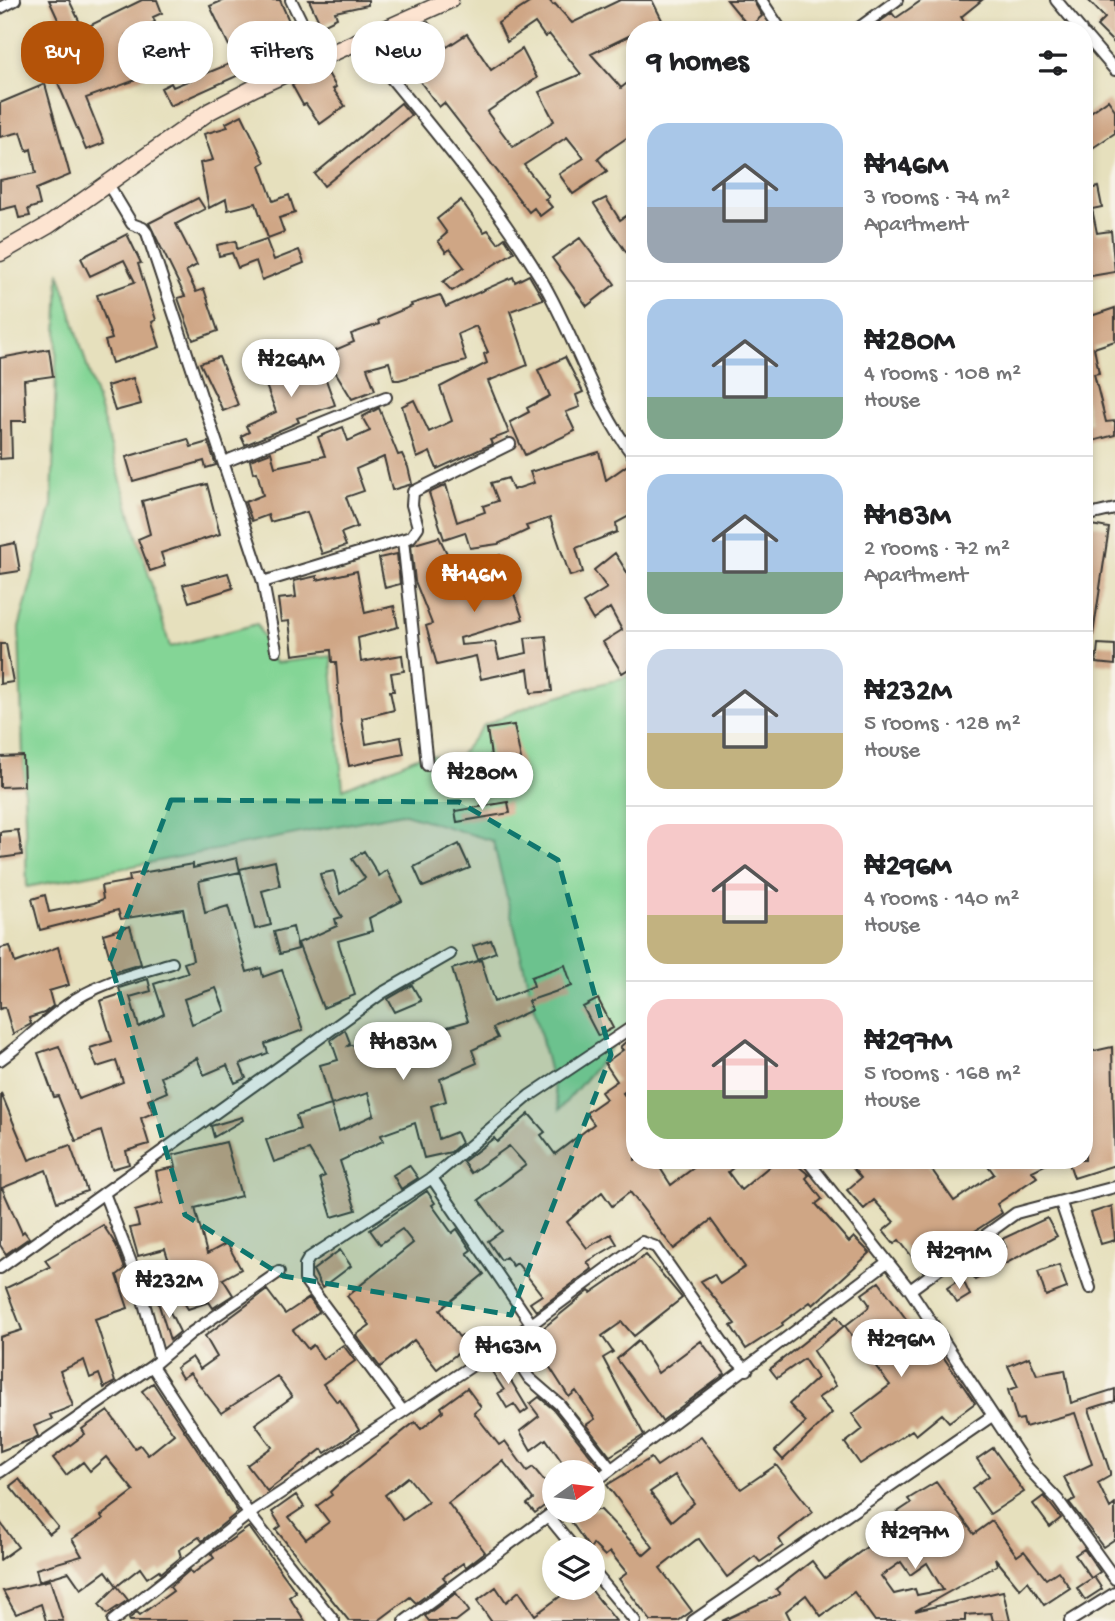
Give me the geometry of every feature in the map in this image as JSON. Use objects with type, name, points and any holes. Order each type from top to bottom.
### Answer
[{"type":"street","points":[[0,8],[15,0]]},
{"type":"street","points":[[291,0],[302,21]]},
{"type":"street","points":[[404,21],[450,0]]},
{"type":"street","points":[[761,0],[775,21]]},
{"type":"street","points":[[868,21],[897,0]]},
{"type":"street","points":[[1056,0],[1074,21]]},
{"type":"street","points":[[1093,44],[1115,70]]},
{"type":"street","points":[[0,253],[49,225],[210,111],[266,84]]},
{"type":"street","points":[[395,84],[463,168],[519,244],[568,327],[604,412],[626,445]]},
{"type":"street","points":[[108,184],[132,224],[147,233],[263,582],[276,650]]},
{"type":"street","points":[[223,462],[386,397]]},
{"type":"street","points":[[263,582],[411,537],[418,527],[412,505],[413,492],[510,444]]},
{"type":"street","points":[[1093,514],[1115,509]]},
{"type":"street","points":[[403,540],[427,765]]},
{"type":"street","points":[[0,1268],[382,993],[450,954]]},
{"type":"street","points":[[0,1060],[67,1004],[86,993],[172,963]]},
{"type":"street","points":[[402,1410],[305,1280],[304,1273],[309,1258],[432,1178],[529,1096],[626,1031]]},
{"type":"street","points":[[814,1169],[910,1290],[1027,1467],[1058,1500],[1115,1579]]},
{"type":"street","points":[[432,1178],[530,1322]]},
{"type":"street","points":[[910,1290],[1016,1213],[1115,1187]]},
{"type":"street","points":[[104,1193],[137,1278],[156,1362],[249,1514],[334,1621]]},
{"type":"street","points":[[1061,1203],[1090,1287]]},
{"type":"street","points":[[113,1621],[249,1514],[506,1343],[530,1322],[633,1247],[646,1242],[656,1247],[733,1357],[747,1370]]},
{"type":"street","points":[[606,1473],[747,1370],[886,1263]]},
{"type":"street","points":[[0,1472],[279,1272]]},
{"type":"street","points":[[506,1343],[529,1378],[559,1404],[611,1469]]},
{"type":"street","points":[[693,1621],[992,1416]]},
{"type":"street","points":[[405,1621],[542,1520]]},
{"type":"street","points":[[605,1585],[635,1621]]},
{"type":"street","points":[[1070,1621],[1115,1593]]},
{"type":"highlighted area","points":[[171,800],[459,802],[558,860],[611,1055],[511,1315],[283,1276],[185,1215],[110,961]]},
{"type":"green space","points":[[59,271],[170,647],[257,624],[275,663],[331,656],[343,789],[424,754],[457,759],[484,725],[541,701],[626,677],[626,1032],[559,1110],[493,841],[402,813],[27,887],[19,628],[52,505]]},
{"type":"building","points":[[49,0],[69,0],[79,21],[59,21]]},
{"type":"building","points":[[142,0],[157,0],[162,13],[153,17],[155,21],[118,21],[118,84],[125,84],[86,98],[104,143],[86,150],[58,84],[104,84],[104,21],[99,21]]},
{"type":"building","points":[[224,0],[280,0],[289,21],[227,21],[227,42],[210,6]]},
{"type":"building","points":[[309,0],[368,0],[368,5],[335,12],[337,18],[331,21],[319,21]]},
{"type":"building","points":[[534,0],[549,0],[572,23],[620,0],[652,0],[662,20],[626,21],[626,37],[591,54],[621,88],[626,84],[626,138],[598,159],[607,171],[573,194],[559,174],[584,158],[567,137],[524,165],[549,197],[545,199],[552,207],[540,216],[534,208],[529,212],[444,103],[439,107],[422,84],[445,84],[445,44],[447,47],[467,34],[491,70],[522,49],[537,78],[487,112],[513,147],[554,121],[539,92],[581,74],[549,34],[545,37],[535,23],[507,42],[498,23]]},
{"type":"building","points":[[727,0],[753,0],[762,16],[756,21],[744,21]]},
{"type":"building","points":[[922,0],[982,0],[961,17],[964,21],[881,21],[892,13],[896,18]]},
{"type":"building","points":[[1088,0],[1115,0],[1115,44],[1097,26],[1105,18]]},
{"type":"building","points":[[227,65],[227,80],[170,106],[161,88],[169,84],[173,87],[180,84],[213,84],[213,71]]},
{"type":"building","points":[[45,84],[70,175],[36,189],[40,205],[28,209],[30,216],[19,218],[16,206],[0,210],[0,180],[36,173],[31,149],[27,151],[21,132],[0,137],[0,103]]},
{"type":"building","points":[[334,84],[336,87],[333,89],[345,106],[320,124],[306,104],[303,105],[292,85]]},
{"type":"building","points":[[1108,100],[1115,110],[1115,133],[1093,148],[1093,110]]},
{"type":"building","points":[[401,103],[411,115],[324,186],[315,174]]},
{"type":"building","points":[[242,115],[265,162],[260,165],[273,201],[289,195],[295,213],[279,218],[284,232],[268,238],[256,203],[228,210],[226,199],[209,208],[200,163],[213,160],[204,134],[228,127],[226,123]]},
{"type":"building","points":[[1098,187],[1102,207],[1093,209],[1093,188]]},
{"type":"building","points":[[198,198],[205,209],[176,224],[197,265],[186,271],[196,292],[204,289],[218,331],[193,340],[178,298],[185,296],[149,223]]},
{"type":"building","points":[[606,198],[620,220],[626,216],[626,252],[594,204]]},
{"type":"building","points":[[461,200],[484,232],[488,230],[498,243],[505,238],[514,252],[452,291],[443,282],[464,267],[450,249],[446,252],[438,241],[447,233],[437,219]]},
{"type":"building","points":[[1093,214],[1097,233],[1111,231],[1115,272],[1093,276]]},
{"type":"building","points":[[127,234],[141,263],[138,264],[156,320],[152,322],[160,347],[112,363],[105,341],[112,339],[97,295],[135,282],[124,260],[90,276],[81,258]]},
{"type":"building","points":[[580,238],[615,284],[587,306],[552,258]]},
{"type":"building","points":[[266,239],[274,260],[299,250],[304,263],[262,280],[256,261],[238,268],[232,253],[219,256],[217,245],[236,241],[237,249]]},
{"type":"building","points":[[529,275],[543,299],[510,311],[528,365],[488,381],[509,433],[490,440],[492,444],[437,469],[430,452],[417,458],[402,406],[414,400],[429,432],[452,421],[440,387],[487,363],[484,354],[488,352],[476,326],[458,334],[466,361],[399,380],[394,380],[389,362],[367,368],[375,390],[352,399],[328,360],[337,355],[335,350],[354,342],[351,334],[379,324],[378,320],[412,306],[411,304],[440,295],[446,307],[513,277],[515,282]]},
{"type":"building","points":[[1115,308],[1115,341],[1094,348],[1099,373],[1094,374],[1106,422],[1115,421],[1115,435],[1093,441],[1093,315]]},
{"type":"building","points":[[49,349],[53,376],[24,380],[26,421],[11,421],[12,458],[0,459],[0,358]]},
{"type":"building","points":[[219,357],[238,405],[223,411],[200,363]]},
{"type":"building","points":[[565,357],[583,392],[576,395],[580,407],[566,412],[575,431],[525,455],[510,422],[529,412],[527,408],[550,396],[538,370]]},
{"type":"building","points":[[284,363],[288,375],[320,363],[335,405],[297,418],[299,422],[245,445],[241,436],[249,432],[246,426],[276,412],[261,372]]},
{"type":"building","points":[[133,378],[141,404],[115,411],[107,386]]},
{"type":"building","points":[[379,408],[398,455],[402,454],[408,467],[412,484],[392,490],[384,457],[356,469],[364,491],[346,497],[357,527],[341,533],[346,546],[322,554],[307,512],[270,522],[268,515],[252,521],[245,502],[263,495],[257,472],[253,473],[250,460],[271,452],[275,467],[325,456],[318,437],[343,427],[348,441],[370,431],[362,417]]},
{"type":"building","points":[[188,439],[191,447],[208,442],[216,465],[206,468],[204,461],[133,481],[126,457]]},
{"type":"building","points":[[599,452],[606,480],[626,466],[626,518],[616,523],[617,532],[576,548],[583,572],[570,576],[550,518],[526,526],[528,530],[498,544],[470,548],[465,532],[444,539],[429,493],[446,485],[457,522],[485,512],[483,506],[498,501],[491,483],[508,478],[513,490],[534,483],[530,472]]},
{"type":"building","points":[[207,484],[220,534],[161,553],[165,566],[150,571],[138,539],[150,534],[142,501]]},
{"type":"building","points":[[1093,525],[1109,528],[1093,634]]},
{"type":"building","points":[[439,537],[457,574],[500,555],[523,619],[460,638],[461,645],[495,642],[499,659],[527,653],[525,638],[546,636],[552,691],[531,693],[528,669],[481,679],[476,656],[437,665],[426,626],[432,624],[415,581],[411,545]]},
{"type":"building","points":[[15,543],[20,571],[0,574],[0,546]]},
{"type":"building","points":[[615,553],[626,571],[626,671],[622,673],[603,642],[622,630],[610,608],[593,620],[583,603],[607,588],[594,570]]},
{"type":"building","points":[[397,554],[400,584],[385,588],[379,558]]},
{"type":"building","points":[[357,571],[365,613],[394,606],[398,627],[358,638],[361,662],[402,655],[404,671],[391,673],[394,691],[390,691],[394,710],[362,718],[366,744],[401,737],[404,754],[349,766],[341,725],[336,662],[332,662],[331,650],[293,655],[289,621],[281,622],[278,599],[296,597],[294,581],[317,576],[317,580]]},
{"type":"building","points":[[228,573],[233,588],[189,602],[183,585]]},
{"type":"building","points":[[0,644],[6,644],[13,682],[0,684]]},
{"type":"building","points":[[1098,644],[1115,645],[1115,665],[1096,663]]},
{"type":"building","points":[[514,725],[524,775],[463,790],[459,771],[492,763],[487,729]]},
{"type":"building","points":[[23,756],[24,786],[0,787],[0,757]]},
{"type":"building","points":[[508,802],[510,813],[457,822],[455,811]]},
{"type":"building","points":[[18,830],[22,855],[0,858],[0,832]]},
{"type":"building","points":[[459,844],[470,868],[423,887],[414,867]]},
{"type":"building","points":[[364,851],[379,876],[387,870],[402,901],[369,918],[372,931],[338,941],[355,995],[323,1008],[298,943],[337,926],[335,919],[342,917],[324,887],[320,874],[334,871],[340,894],[365,878],[352,859]]},
{"type":"building","points":[[237,858],[240,872],[199,881],[205,913],[228,906],[247,972],[261,968],[263,977],[282,970],[303,1030],[265,1044],[268,1053],[240,1064],[246,1078],[235,1083],[227,1065],[204,1075],[197,1058],[161,1077],[167,1092],[148,1100],[153,1113],[141,1118],[149,1144],[126,1151],[129,1164],[112,1169],[101,1131],[76,1141],[58,1096],[54,1097],[38,1053],[59,1046],[79,1099],[123,1082],[116,1061],[97,1067],[90,1048],[112,1041],[100,1001],[121,994],[119,988],[148,979],[151,991],[130,997],[139,1027],[164,1014],[154,984],[188,973],[184,963],[193,960],[183,909],[121,919],[118,910],[40,930],[32,899],[45,895],[49,912],[103,899],[101,886],[130,881],[129,875],[193,864],[193,868]],"holes":[[[216,988],[225,1011],[192,1024],[184,999]]]},
{"type":"building","points":[[275,861],[280,886],[262,891],[271,925],[255,929],[240,869]]},
{"type":"building","points":[[130,926],[141,964],[114,972],[103,934]]},
{"type":"building","points":[[293,927],[298,949],[280,954],[274,932]]},
{"type":"building","points":[[491,940],[496,952],[478,959],[473,946]]},
{"type":"building","points":[[10,946],[15,963],[58,947],[69,985],[49,991],[53,1006],[44,1013],[29,1018],[31,1024],[13,1034],[5,1007],[0,1009],[0,948]]},
{"type":"building","points":[[481,960],[494,1002],[534,986],[531,977],[565,965],[572,986],[528,1001],[532,1010],[493,1028],[498,1038],[472,1050],[477,1063],[440,1079],[446,1101],[431,1106],[439,1139],[456,1132],[461,1143],[451,1152],[424,1158],[415,1123],[381,1135],[383,1141],[340,1161],[356,1210],[332,1217],[320,1178],[325,1176],[309,1150],[274,1162],[266,1140],[300,1129],[296,1116],[331,1105],[320,1065],[338,1060],[331,1040],[345,1030],[350,1043],[348,1046],[387,1036],[392,1053],[433,1042],[430,1032],[468,1021],[452,969]],"holes":[[[368,1093],[374,1115],[339,1131],[331,1105]]]},
{"type":"building","points":[[412,985],[421,1001],[395,1012],[388,999]]},
{"type":"building","points":[[598,999],[613,1028],[598,1036],[583,1007]]},
{"type":"building","points":[[626,1042],[626,1091],[623,1093],[626,1098],[626,1169],[661,1169],[671,1185],[692,1169],[732,1169],[728,1172],[741,1190],[766,1169],[802,1169],[809,1175],[806,1178],[822,1199],[816,1204],[849,1242],[854,1237],[870,1253],[813,1305],[810,1302],[782,1323],[783,1325],[746,1349],[731,1326],[735,1324],[701,1281],[714,1274],[720,1284],[745,1267],[711,1220],[674,1249],[630,1192],[612,1206],[602,1192],[567,1222],[587,1248],[611,1234],[617,1244],[587,1262],[592,1269],[536,1311],[530,1303],[542,1295],[517,1263],[513,1266],[506,1257],[501,1260],[488,1241],[502,1231],[479,1200],[526,1165],[509,1146],[471,1173],[463,1162],[494,1138],[497,1142],[529,1114],[545,1132],[541,1135],[555,1154],[594,1124],[586,1113],[606,1099],[601,1092],[617,1081],[605,1063],[623,1050],[620,1047]]},
{"type":"building","points":[[1112,1047],[1115,1165],[1074,1178],[1071,1169],[1093,1169],[1093,1051]]},
{"type":"building","points":[[1,1093],[29,1160],[70,1145],[87,1191],[57,1202],[46,1170],[2,1188],[22,1233],[24,1231],[29,1238],[6,1254],[0,1245]]},
{"type":"building","points":[[242,1117],[243,1120],[214,1137],[211,1126]]},
{"type":"building","points":[[226,1142],[241,1196],[195,1208],[207,1254],[227,1243],[241,1269],[223,1279],[233,1295],[213,1308],[209,1302],[188,1309],[180,1296],[165,1249],[138,1256],[130,1228],[139,1226],[135,1211],[163,1203],[156,1171],[176,1167],[173,1155]]},
{"type":"building","points":[[409,1165],[418,1178],[401,1189],[393,1175]]},
{"type":"building","points":[[854,1169],[931,1169],[954,1201],[994,1174],[990,1169],[1036,1169],[1032,1171],[1037,1177],[997,1204],[1002,1213],[930,1261],[932,1265],[923,1271],[899,1240],[894,1244],[883,1231],[894,1222],[874,1200],[864,1209],[847,1190],[861,1178]]},
{"type":"building","points":[[427,1191],[435,1203],[432,1205],[452,1233],[457,1229],[471,1250],[467,1253],[484,1274],[440,1310],[459,1337],[462,1335],[472,1347],[461,1356],[458,1353],[437,1369],[414,1340],[380,1367],[356,1335],[370,1325],[347,1296],[413,1243],[402,1229],[380,1244],[370,1230]]},
{"type":"building","points":[[1112,1206],[1115,1240],[1101,1244],[1091,1213]]},
{"type":"building","points":[[1047,1218],[1057,1236],[975,1280],[968,1266],[1006,1247],[1002,1239]]},
{"type":"building","points":[[103,1225],[116,1245],[125,1269],[117,1275],[128,1308],[95,1319],[115,1382],[104,1388],[99,1374],[90,1378],[84,1360],[60,1371],[73,1406],[50,1415],[52,1419],[34,1426],[38,1436],[0,1451],[0,1337],[22,1330],[6,1288],[50,1267],[45,1260]]},
{"type":"building","points":[[340,1250],[351,1266],[322,1288],[313,1270]]},
{"type":"building","points":[[646,1255],[682,1298],[634,1336],[622,1322],[602,1336],[613,1352],[603,1358],[644,1435],[610,1456],[586,1425],[595,1419],[576,1391],[569,1397],[531,1338],[589,1291],[591,1293]]},
{"type":"building","points":[[1059,1265],[1067,1288],[1046,1296],[1038,1272]]},
{"type":"building","points":[[962,1278],[970,1295],[957,1303],[947,1288]]},
{"type":"building","points":[[879,1282],[929,1350],[935,1345],[975,1403],[949,1422],[942,1414],[916,1435],[912,1430],[860,1464],[845,1443],[863,1429],[852,1414],[890,1385],[845,1326],[868,1308],[869,1304],[862,1294]]},
{"type":"building","points":[[267,1290],[285,1314],[309,1298],[319,1312],[293,1330],[308,1349],[313,1345],[323,1359],[343,1345],[355,1361],[323,1384],[337,1402],[340,1400],[359,1430],[325,1453],[322,1449],[267,1491],[247,1465],[272,1447],[255,1424],[292,1397],[277,1376],[221,1413],[190,1373],[182,1378],[176,1368],[192,1357],[200,1369],[217,1357],[205,1336]]},
{"type":"building","points":[[164,1300],[180,1332],[170,1340],[158,1302]]},
{"type":"building","points":[[837,1316],[844,1326],[813,1351],[836,1386],[818,1398],[832,1413],[783,1460],[775,1451],[806,1422],[789,1404],[817,1378],[804,1359],[777,1378],[770,1369]]},
{"type":"building","points":[[638,1341],[658,1373],[701,1341],[725,1374],[662,1421],[617,1359]]},
{"type":"building","points":[[505,1356],[512,1366],[505,1371],[528,1409],[521,1414],[514,1404],[507,1408],[498,1393],[504,1390],[489,1367]]},
{"type":"building","points":[[1029,1357],[1037,1375],[1065,1370],[1071,1403],[1115,1389],[1115,1401],[1089,1409],[1110,1472],[1110,1476],[1098,1483],[1110,1508],[1115,1504],[1115,1539],[1103,1547],[1069,1502],[1075,1499],[1064,1477],[1092,1464],[1075,1413],[1025,1427],[1023,1419],[1017,1420],[1008,1390],[1018,1387],[1008,1366]]},
{"type":"building","points":[[153,1383],[238,1512],[202,1541],[199,1537],[179,1550],[181,1557],[161,1573],[159,1570],[147,1578],[140,1568],[117,1586],[106,1571],[81,1589],[69,1572],[39,1581],[36,1569],[82,1556],[72,1539],[103,1519],[101,1516],[134,1491],[106,1457],[90,1471],[83,1462],[66,1475],[53,1458],[85,1434],[82,1429],[108,1411],[135,1448],[140,1445],[148,1455],[174,1434],[142,1391]]},
{"type":"building","points":[[467,1388],[481,1407],[474,1413],[499,1445],[505,1441],[527,1471],[533,1467],[542,1478],[542,1508],[535,1513],[527,1504],[533,1499],[503,1461],[448,1503],[485,1552],[466,1567],[463,1563],[443,1577],[446,1581],[416,1603],[410,1597],[378,1621],[349,1621],[276,1530],[281,1526],[272,1512],[296,1495],[304,1507],[289,1517],[306,1539],[329,1522],[317,1506],[332,1495],[330,1492],[347,1476],[415,1422],[421,1429],[443,1411],[441,1407]],"holes":[[[408,1477],[428,1502],[403,1520],[385,1495]]]},
{"type":"building","points":[[539,1397],[553,1409],[594,1460],[561,1460],[546,1439],[531,1450],[520,1431],[539,1416],[530,1404]]},
{"type":"building","points":[[701,1436],[741,1489],[776,1465],[813,1512],[779,1539],[783,1546],[760,1562],[755,1556],[727,1577],[699,1539],[696,1540],[660,1568],[692,1611],[678,1621],[651,1621],[619,1579],[627,1573],[610,1552],[605,1556],[605,1537],[582,1537],[572,1523],[605,1523],[606,1515],[644,1555],[653,1547],[607,1485],[651,1458],[657,1466]],"holes":[[[675,1475],[694,1503],[672,1521],[650,1492]]]},
{"type":"building","points":[[993,1448],[1024,1492],[990,1514],[972,1488],[989,1476],[977,1459]]},
{"type":"building","points":[[19,1479],[58,1527],[49,1534],[10,1486]]},
{"type":"building","points":[[936,1482],[974,1534],[992,1521],[1017,1556],[1024,1551],[1046,1579],[1058,1571],[1070,1588],[1044,1605],[1028,1581],[1020,1589],[995,1558],[997,1565],[915,1611],[1003,1591],[1010,1621],[993,1621],[991,1613],[965,1615],[965,1621],[875,1621],[854,1592],[821,1616],[806,1595],[786,1611],[791,1621],[722,1621],[780,1594],[776,1589],[812,1561],[825,1578],[879,1538],[882,1542],[901,1528],[893,1515],[911,1503],[908,1499]],"holes":[[[901,1562],[910,1575],[927,1563],[943,1590],[917,1595],[915,1589],[894,1594],[881,1576]]]},
{"type":"building","points":[[1044,1496],[1061,1518],[1050,1527],[1033,1504]]},
{"type":"building","points":[[0,1522],[18,1547],[0,1560]]},
{"type":"building","points":[[249,1527],[296,1592],[289,1597],[305,1621],[130,1621],[137,1612],[140,1615],[173,1591],[170,1587],[190,1570],[192,1574],[214,1558],[211,1554]]},
{"type":"building","points":[[1084,1549],[1100,1572],[1091,1578],[1075,1555]]},
{"type":"building","points":[[1094,1577],[1102,1589],[1085,1600],[1077,1588]]},
{"type":"building","points":[[50,1580],[63,1621],[46,1621],[41,1604],[16,1614],[3,1591]]},
{"type":"building","points":[[117,1586],[128,1600],[107,1614],[99,1604]]},
{"type":"building","points":[[496,1587],[506,1602],[519,1591],[535,1615],[555,1600],[599,1600],[616,1621],[491,1621],[477,1601]]},
{"type":"building","points":[[456,1593],[469,1611],[456,1621],[429,1621],[425,1616]]}]
